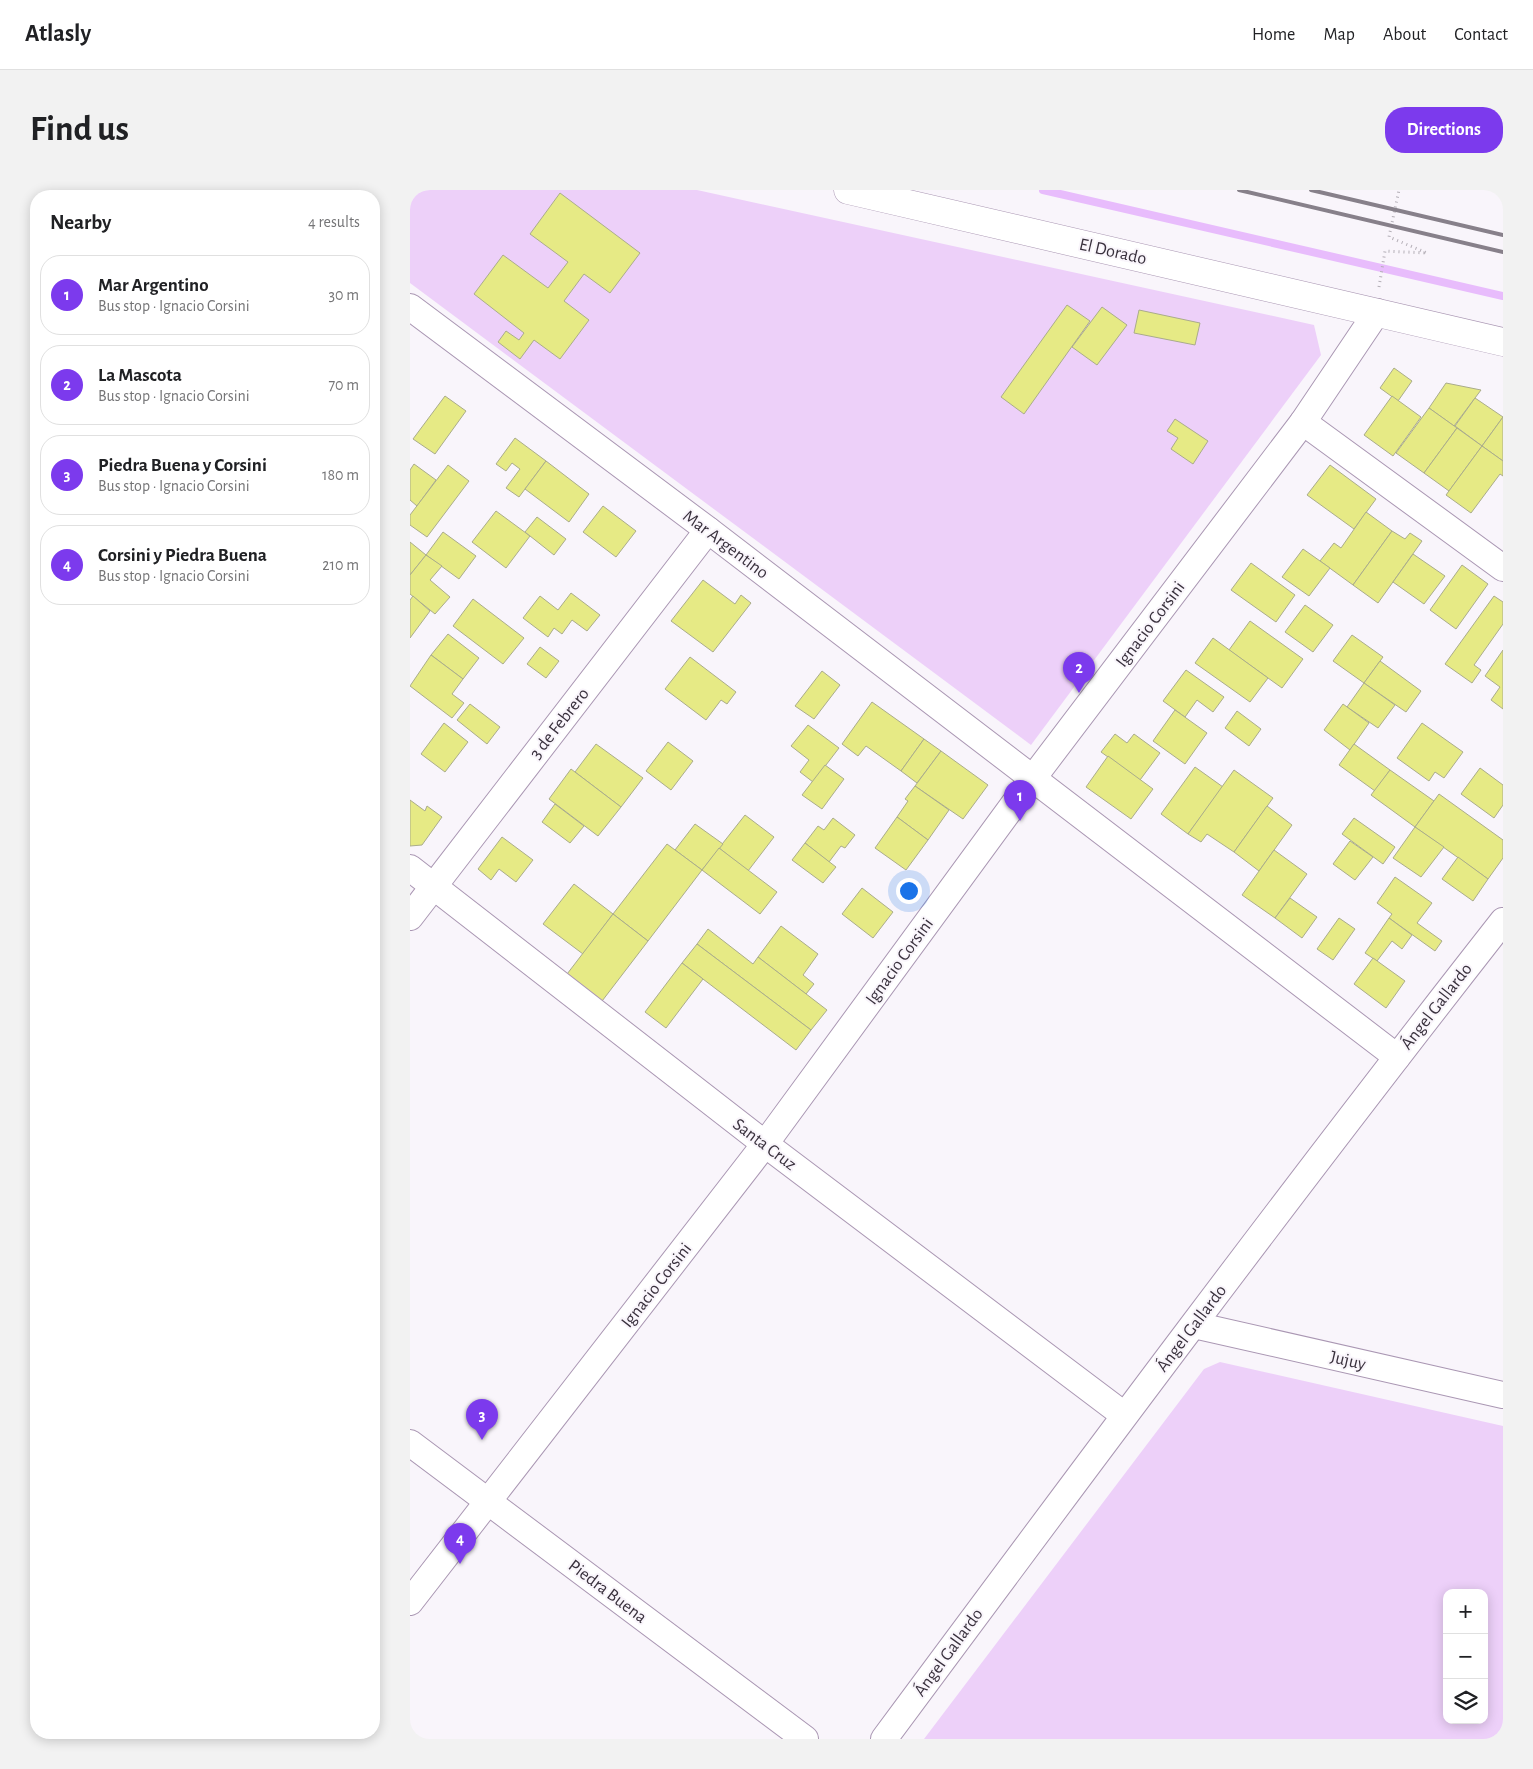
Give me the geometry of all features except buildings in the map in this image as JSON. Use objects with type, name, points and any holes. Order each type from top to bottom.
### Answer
[{"type":"street","name":"El Dorado","points":[[848,190],[1503,342]]},
{"type":"street","name":"Mar Argentino","points":[[410,307],[708,530],[1396,1057]]},
{"type":"street","name":"Ignacio Corsini","points":[[410,1602],[765,1144],[1033,778],[1303,422],[1377,312]]},
{"type":"street","points":[[1303,422],[1503,568]]},
{"type":"street","name":"3 de Febrero","points":[[410,917],[708,530]]},
{"type":"street","name":"Santa Cruz","points":[[410,868],[765,1144],[1124,1415]]},
{"type":"street","name":"Ángel Gallardo","points":[[884,1739],[1124,1415],[1396,1057],[1503,921]]},
{"type":"street","name":"Jujuy","points":[[1194,1325],[1503,1395]]},
{"type":"street","name":"Piedra Buena","points":[[410,1443],[806,1739]]},
{"type":"path","points":[[1379,282],[1385,251],[1427,253],[1389,236],[1399,190]]},
{"type":"shaded area","points":[[410,190],[697,190],[1314,325],[1321,355],[1031,745],[410,283]]},
{"type":"shaded area","points":[[1220,1362],[1503,1426],[1503,1739],[924,1739],[1204,1369]]},
{"type":"waterway","points":[[1043,190],[1503,296]]},
{"type":"railway","points":[[1239,190],[1503,252]]},
{"type":"railway","points":[[1311,190],[1503,235]]},
{"type":"place","name":"La Mascota","points":[[1079,693]]},
{"type":"place","name":"Mar Argentino","points":[[1020,821]]},
{"type":"place","name":"Piedra Buena y Corsini","points":[[482,1440]]},
{"type":"place","name":"Corsini y Piedra Buena","points":[[460,1564]]}]
